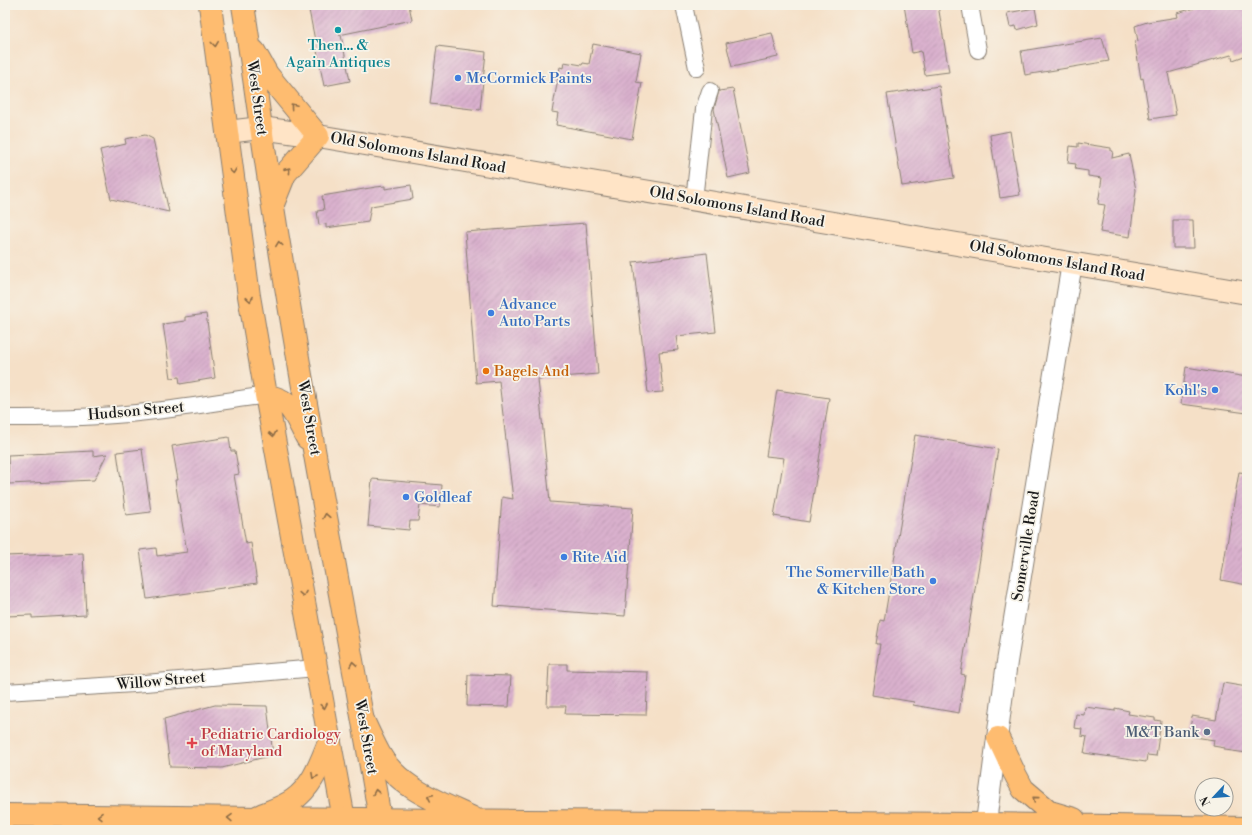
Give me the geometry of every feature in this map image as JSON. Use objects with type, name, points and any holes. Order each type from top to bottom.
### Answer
[{"type":"main road","points":[[210,5],[249,296],[345,824]]},
{"type":"main road","name":"West Street","points":[[243,5],[272,205],[381,825]]},
{"type":"main road","points":[[248,40],[267,74],[318,136],[285,174],[272,205]]},
{"type":"main road","name":"Old Solomons Island Road","points":[[227,132],[261,128],[318,136],[1247,293]]},
{"type":"main road","points":[[266,395],[278,398],[285,402],[294,415],[315,454]]},
{"type":"main road","points":[[363,720],[379,754],[394,773],[407,784],[420,792],[478,820]]},
{"type":"main road","points":[[998,738],[1023,789],[1050,812],[1095,826]]},
{"type":"main road","points":[[255,818],[292,801],[305,790],[314,777],[330,740]]},
{"type":"main road","points":[[5,815],[255,818],[381,825],[478,820],[985,827],[1095,826],[1247,828]]},
{"type":"street","points":[[684,5],[697,68]]},
{"type":"street","points":[[970,5],[978,50]]},
{"type":"street","points":[[694,200],[704,109],[710,91]]},
{"type":"street","name":"Somerville Road","points":[[985,827],[1008,655],[1072,263]]},
{"type":"street","name":"Hudson Street","points":[[5,418],[125,414],[266,395]]},
{"type":"street","name":"Willow Street","points":[[5,692],[134,684],[316,668]]},
{"type":"building","name":"Then... & Again Antiques","points":[[308,5],[409,5],[412,20],[339,35],[341,35],[350,81],[324,86]]},
{"type":"building","points":[[904,5],[938,5],[949,72],[925,75],[921,51],[912,53]]},
{"type":"building","points":[[1194,5],[1247,5],[1247,55],[1233,60],[1231,55],[1168,73],[1176,115],[1150,119],[1135,42],[1138,41],[1135,26],[1147,22],[1178,17],[1177,13],[1194,8]]},
{"type":"building","points":[[1035,8],[1038,24],[1017,30],[1016,26],[1010,27],[1007,13]]},
{"type":"building","points":[[772,33],[778,57],[732,67],[726,43]]},
{"type":"building","points":[[1102,38],[1109,61],[1025,75],[1021,51]]},
{"type":"building","points":[[593,44],[641,53],[636,82],[642,83],[632,139],[556,125],[558,113],[552,112],[560,67],[563,68],[564,62],[582,65],[583,63],[589,64]]},
{"type":"building","name":"McCormick Paints","points":[[437,46],[486,52],[480,110],[430,104]]},
{"type":"building","points":[[939,86],[954,178],[902,186],[887,94]]},
{"type":"building","points":[[733,89],[750,173],[728,178],[714,109],[719,91]]},
{"type":"building","points":[[1010,131],[1020,195],[1000,198],[990,135]]},
{"type":"building","points":[[145,135],[153,139],[169,212],[111,199],[100,150],[126,144],[125,139]]},
{"type":"building","points":[[1078,143],[1111,148],[1111,151],[1113,151],[1112,158],[1129,154],[1136,190],[1130,237],[1100,232],[1105,205],[1098,204],[1102,178],[1088,176],[1088,171],[1075,169],[1076,164],[1068,163],[1070,146],[1078,147]]},
{"type":"building","points":[[411,185],[413,199],[371,206],[368,222],[326,228],[326,224],[319,225],[317,211],[324,210],[322,196],[376,187],[385,186],[385,189]]},
{"type":"building","points":[[1173,220],[1193,220],[1194,248],[1173,248]]},
{"type":"building","points":[[586,223],[598,374],[538,379],[550,502],[633,508],[625,616],[494,606],[502,497],[513,499],[499,381],[476,383],[465,232]]},
{"type":"building","points":[[707,253],[716,332],[676,336],[678,350],[659,352],[663,392],[648,393],[633,262]]},
{"type":"building","points":[[206,314],[215,378],[180,384],[179,377],[171,378],[163,324],[185,321],[185,317]]},
{"type":"building","name":"Kohl's","points":[[1186,367],[1247,377],[1247,413],[1181,404]]},
{"type":"building","points":[[777,390],[829,398],[809,522],[774,516],[784,458],[766,456]]},
{"type":"building","name":"The Somerville Bath & Kitchen Store","points":[[915,435],[998,449],[961,674],[965,675],[959,713],[913,705],[914,702],[872,695],[880,644],[876,644],[880,620],[884,621]]},
{"type":"building","points":[[229,437],[231,451],[235,451],[239,474],[234,475],[246,544],[251,543],[257,583],[147,599],[140,550],[156,548],[157,556],[187,552],[175,480],[178,480],[172,446]]},
{"type":"building","points":[[142,449],[151,512],[126,515],[117,452]]},
{"type":"building","points":[[93,451],[93,456],[107,454],[94,480],[9,484],[8,455]]},
{"type":"building","points":[[1239,472],[1247,473],[1247,585],[1221,580]]},
{"type":"building","name":"Goldleaf","points":[[372,479],[442,485],[440,507],[420,505],[418,521],[410,521],[409,530],[368,526]]},
{"type":"building","points":[[83,553],[86,615],[32,618],[32,615],[6,616],[5,556]]},
{"type":"building","points":[[549,664],[567,664],[567,670],[648,672],[646,715],[565,714],[566,706],[547,706]]},
{"type":"building","points":[[468,675],[511,676],[509,707],[467,706]]},
{"type":"building","points":[[1223,683],[1247,687],[1247,753],[1225,750],[1225,748],[1213,746],[1214,740],[1189,736],[1192,716],[1216,720]]},
{"type":"building","points":[[215,705],[267,706],[273,755],[222,768],[170,767],[164,719]]},
{"type":"building","points":[[1085,707],[1115,711],[1115,708],[1129,711],[1128,714],[1155,718],[1155,720],[1161,721],[1156,756],[1147,755],[1146,762],[1084,753],[1087,737],[1081,736],[1082,729],[1074,728],[1076,714],[1084,715]]},
{"type":"place","name":"Then... & Again Antiques","points":[[338,30]]},
{"type":"place","name":"McCormick Paints","points":[[458,78]]},
{"type":"place","name":"Advance Auto Parts","points":[[491,313]]},
{"type":"place","name":"Bagels And","points":[[486,371]]},
{"type":"place","name":"Kohl's","points":[[1215,390]]},
{"type":"place","name":"Goldleaf","points":[[406,497]]},
{"type":"place","name":"Rite Aid","points":[[564,557]]},
{"type":"place","name":"The Somerville Bath & Kitchen Store","points":[[933,581]]},
{"type":"place","name":"M&T Bank","points":[[1207,732]]},
{"type":"place","name":"Pediatric Cardiology of Maryland","points":[[192,743]]}]
